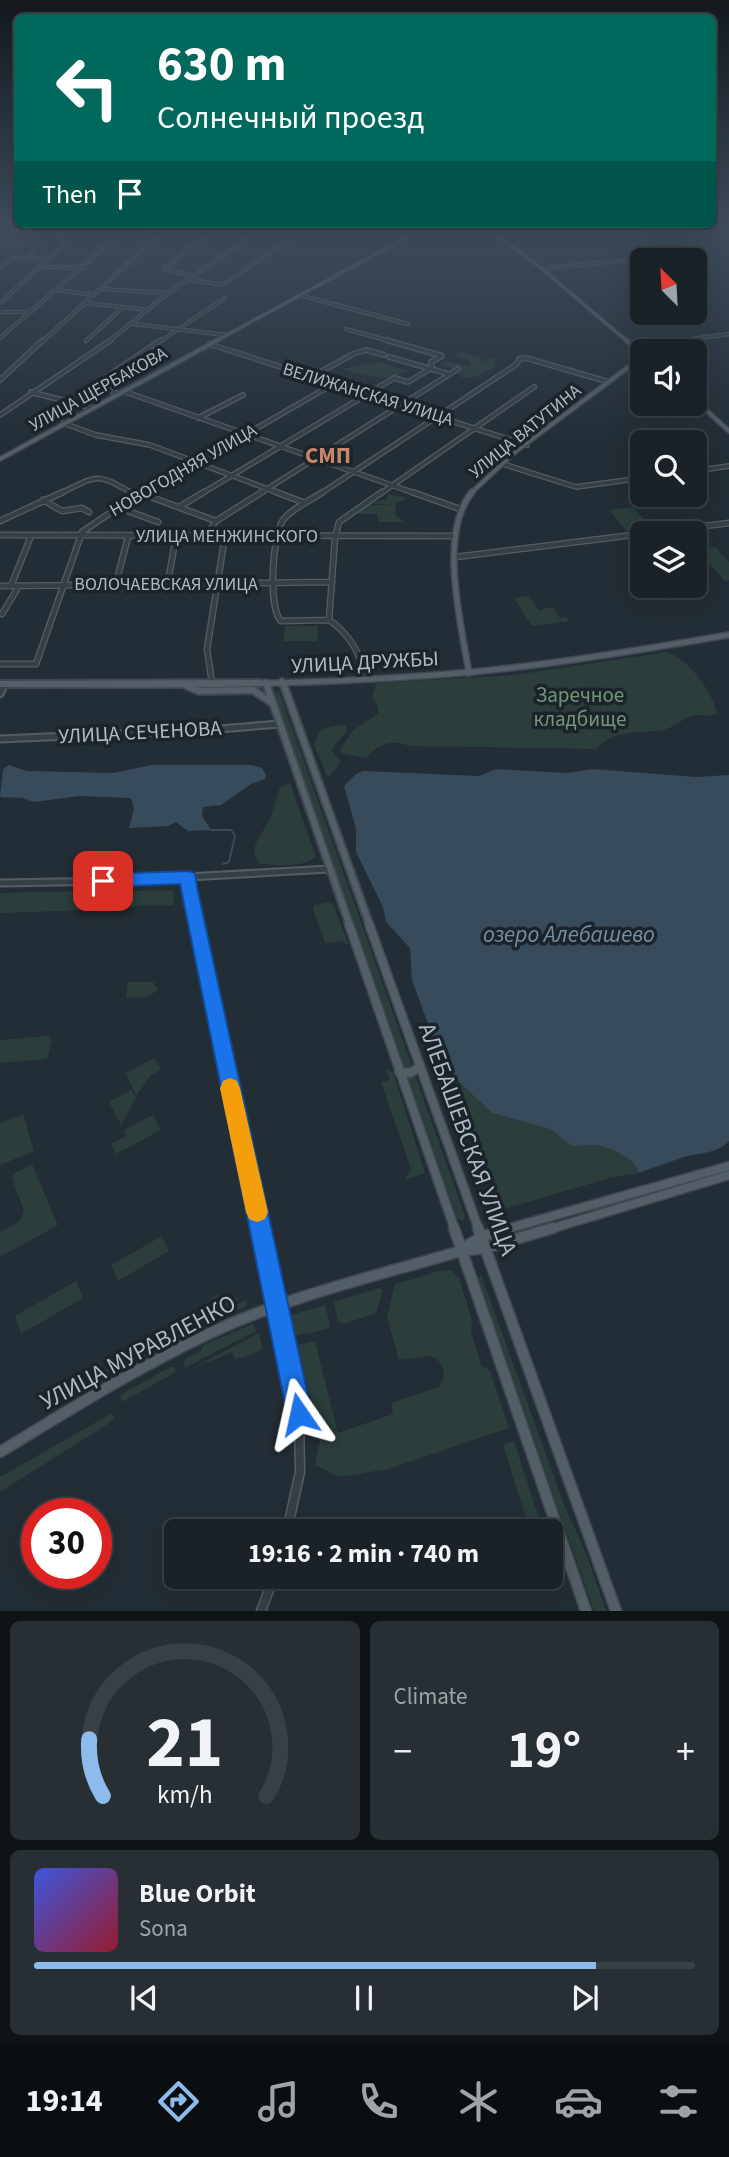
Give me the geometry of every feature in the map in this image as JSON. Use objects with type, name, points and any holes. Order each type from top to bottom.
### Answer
[{"type":"main road","name":"УЛИЦА ЩЕРБАКОВА","points":[[1,457],[297,296]]},
{"type":"main road","points":[[574,296],[630,343]]},
{"type":"main road","name":"УЛИЦА ВАТУТИНА","points":[[469,673],[456,557],[455,536],[460,509],[474,489],[503,464],[630,366]]},
{"type":"main road","points":[[707,411],[729,431]]},
{"type":"main road","name":"УЛИЦА ДРУЖБЫ","points":[[3,684],[182,684],[469,673],[581,659],[729,635]]},
{"type":"main road","name":"АЛЕБАШЕВСКАЯ УЛИЦА","points":[[282,681],[616,1611]]},
{"type":"main road","name":"АЛЕБАШЕВСКАЯ УЛИЦА","points":[[266,682],[586,1611]]},
{"type":"main road","points":[[182,684],[199,691],[253,690],[272,703]]},
{"type":"main road","points":[[399,1072],[410,1073],[420,1067]]},
{"type":"main road","points":[[461,1251],[481,1237],[729,1166]]},
{"type":"main road","points":[[461,1251],[485,1248],[729,1175]]},
{"type":"main road","name":"УЛИЦА МУРАВЛЕНКО","points":[[0,1452],[197,1339],[278,1305],[461,1251]]},
{"type":"street","points":[[0,338],[51,296]]},
{"type":"street","points":[[0,380],[93,296]]},
{"type":"street","points":[[0,415],[134,324],[164,296]]},
{"type":"street","points":[[303,296],[408,324]]},
{"type":"street","points":[[118,394],[96,384],[225,298]]},
{"type":"street","points":[[86,303],[148,310]]},
{"type":"street","points":[[86,341],[123,307]]},
{"type":"street","points":[[0,312],[32,312]]},
{"type":"street","points":[[134,324],[226,335]]},
{"type":"street","points":[[346,329],[442,356],[432,362],[432,368]]},
{"type":"street","points":[[689,339],[729,334]]},
{"type":"street","name":"ВЕЛИЖАНСКАЯ УЛИЦА","points":[[209,344],[527,445]]},
{"type":"street","points":[[313,376],[353,354],[366,351],[384,355]]},
{"type":"street","points":[[389,357],[449,374]]},
{"type":"street","points":[[366,678],[363,663],[342,632],[329,620],[281,621],[274,608],[277,535],[282,520],[518,360],[526,358],[609,382]]},
{"type":"street","points":[[179,507],[394,378],[408,382],[432,368]]},
{"type":"street","points":[[206,536],[216,522],[458,369]]},
{"type":"street","name":"НОВОГОДНЯЯ УЛИЦА","points":[[80,537],[82,532],[137,494],[335,383]]},
{"type":"street","points":[[329,620],[339,523],[534,387]]},
{"type":"street","points":[[123,391],[460,509]]},
{"type":"street","points":[[31,392],[92,408]]},
{"type":"street","points":[[198,418],[243,395]]},
{"type":"street","points":[[63,423],[89,435],[129,439],[305,503]]},
{"type":"street","points":[[503,464],[576,486],[630,479]]},
{"type":"street","points":[[707,469],[729,466]]},
{"type":"street","points":[[0,521],[85,480],[107,478],[137,494],[216,522]]},
{"type":"street","points":[[43,500],[62,511],[82,508],[89,512]]},
{"type":"street","points":[[117,507],[158,522]]},
{"type":"street","points":[[456,557],[729,523]]},
{"type":"street","name":"УЛИЦА МЕНЖИНСКОГО","points":[[0,536],[455,536]]},
{"type":"street","points":[[169,582],[176,536]]},
{"type":"street","points":[[212,683],[207,649],[225,536]]},
{"type":"street","points":[[11,586],[31,537]]},
{"type":"street","points":[[0,664],[36,664],[80,537]]},
{"type":"street","points":[[116,583],[128,537]]},
{"type":"street","name":"ВОЛОЧАЕВСКАЯ УЛИЦА","points":[[0,586],[332,582]]},
{"type":"street","points":[[2,614],[19,586]]},
{"type":"street","points":[[0,694],[3,684]]},
{"type":"street","name":"УЛИЦА СЕЧЕНОВА","points":[[0,739],[207,730],[279,724]]},
{"type":"street","points":[[0,883],[330,869]]},
{"type":"street","points":[[189,877],[191,900],[299,1414],[299,1472],[289,1519]]},
{"type":"street","points":[[261,1611],[269,1589]]},
{"type":"green space","points":[[461,352],[480,357],[484,362],[490,364],[485,361],[491,358],[497,360],[492,364],[497,366],[467,378],[461,377],[458,370],[439,365],[447,361],[466,366],[470,364],[470,361],[454,356]]},
{"type":"green space","points":[[378,362],[408,370],[384,377],[367,376],[342,369]]},
{"type":"green space","points":[[388,494],[408,498],[395,504],[396,515],[404,522],[378,522],[377,514],[355,514],[367,505],[394,505],[368,503],[387,499]]},
{"type":"green space","points":[[633,507],[646,521],[630,521],[630,532],[627,532],[609,510]]},
{"type":"green space","points":[[715,547],[729,562],[729,580],[725,581],[707,561],[707,548]]},
{"type":"green space","points":[[529,596],[539,610],[553,607],[560,618],[566,617],[569,621],[532,626],[514,598]]},
{"type":"green space","points":[[285,626],[318,626],[317,641],[283,641]]},
{"type":"green space","name":"Заречное кладбище","points":[[666,652],[691,668],[705,686],[717,714],[691,716],[662,730],[618,735],[596,749],[410,746],[392,743],[381,746],[366,758],[342,753],[340,750],[353,730],[379,713],[372,698],[377,683],[515,675]]},
{"type":"green space","points":[[279,691],[465,1216],[462,1221],[457,1218],[274,692]]},
{"type":"green space","points":[[346,726],[346,732],[331,750],[341,762],[328,778],[314,745],[321,729]]},
{"type":"green space","points":[[290,783],[316,857],[297,864],[260,864],[255,856],[255,845],[271,816],[280,787]]},
{"type":"green space","points":[[174,890],[173,905],[118,907],[115,910],[101,910],[94,892]]},
{"type":"green space","points":[[81,891],[89,910],[0,913],[0,893]]},
{"type":"green space","points":[[329,902],[333,905],[349,945],[340,941],[325,943],[313,909],[314,905]]},
{"type":"green space","points":[[128,982],[153,982],[158,990],[147,997],[126,998]]},
{"type":"green space","points":[[48,1036],[52,1040],[47,1059],[0,1063],[0,1040]]},
{"type":"green space","points":[[435,1040],[456,1079],[492,1113],[550,1129],[572,1146],[596,1145],[614,1150],[633,1162],[639,1173],[610,1178],[504,1209]]},
{"type":"green space","points":[[154,1058],[161,1070],[151,1075],[136,1096],[126,1073]]},
{"type":"green space","points":[[386,1069],[393,1072],[425,1173],[404,1180],[411,1169],[381,1082],[390,1080]]},
{"type":"green space","points":[[131,1090],[136,1098],[121,1125],[109,1102]]},
{"type":"green space","points":[[23,1114],[34,1151],[0,1165],[0,1123]]},
{"type":"green space","points":[[153,1115],[161,1130],[116,1154],[111,1144],[126,1136],[124,1130]]},
{"type":"green space","points":[[32,1164],[58,1225],[0,1257],[0,1232],[20,1221],[24,1211],[13,1174]]},
{"type":"green space","points":[[162,1236],[169,1251],[118,1281],[111,1265]]},
{"type":"green space","points":[[442,1270],[452,1271],[459,1278],[481,1365],[490,1371],[509,1428],[388,1469],[339,1477],[315,1465],[320,1441],[298,1345],[315,1341],[338,1433],[393,1414],[391,1403],[439,1387],[444,1373],[439,1362],[431,1356],[399,1360],[387,1317],[394,1287],[396,1284]]},
{"type":"green space","points":[[481,1275],[565,1507],[586,1553],[606,1611],[594,1611],[478,1279]]},
{"type":"green space","points":[[76,1281],[83,1298],[21,1334],[15,1316]]},
{"type":"green space","points":[[379,1288],[383,1290],[376,1313],[343,1324],[338,1322],[334,1302]]},
{"type":"green space","points":[[218,1294],[221,1298],[228,1294],[239,1299],[163,1336],[214,1303],[212,1298]]},
{"type":"green space","points":[[246,1300],[247,1306],[202,1325],[135,1360],[140,1352]]},
{"type":"green space","points":[[325,1305],[330,1324],[328,1329],[295,1336],[291,1315]]},
{"type":"green space","points":[[253,1324],[256,1331],[184,1368],[185,1359],[201,1351],[203,1345]]},
{"type":"green space","points":[[259,1333],[263,1350],[235,1360],[232,1352],[191,1369]]},
{"type":"green space","points":[[138,1343],[143,1346],[134,1351],[128,1361],[72,1395],[70,1391],[107,1369],[109,1361]]},
{"type":"green space","points":[[174,1367],[176,1372],[122,1402],[120,1395]]},
{"type":"green space","points":[[112,1413],[114,1418],[111,1422],[0,1492],[0,1477]]},
{"type":"green space","points":[[514,1441],[539,1519],[526,1519],[503,1445]]},
{"type":"water","points":[[9,765],[27,771],[113,773],[151,765],[251,765],[262,768],[266,775],[265,779],[251,784],[221,805],[203,807],[202,816],[211,830],[188,831],[176,822],[168,826],[129,828],[134,809],[131,798],[79,796],[34,802],[22,798],[0,797],[3,769]]},
{"type":"water","name":"озеро Алебашево","points":[[496,769],[568,773],[592,769],[696,777],[729,775],[729,1141],[724,1146],[639,1173],[633,1162],[614,1150],[596,1145],[572,1146],[550,1129],[492,1113],[456,1079],[434,1040],[412,980],[410,948],[386,922],[383,907],[356,852],[356,829],[344,786],[363,771],[479,776]]},
{"type":"waterway","points":[[211,830],[231,830],[235,836],[229,862],[223,864]]},
{"type":"slow traffic","points":[[230,1088],[257,1212]]},
{"type":"district","name":"СМП","points":[[328,455]]},
{"type":"route","points":[[103,881],[189,877],[188,887],[299,1414]]}]
